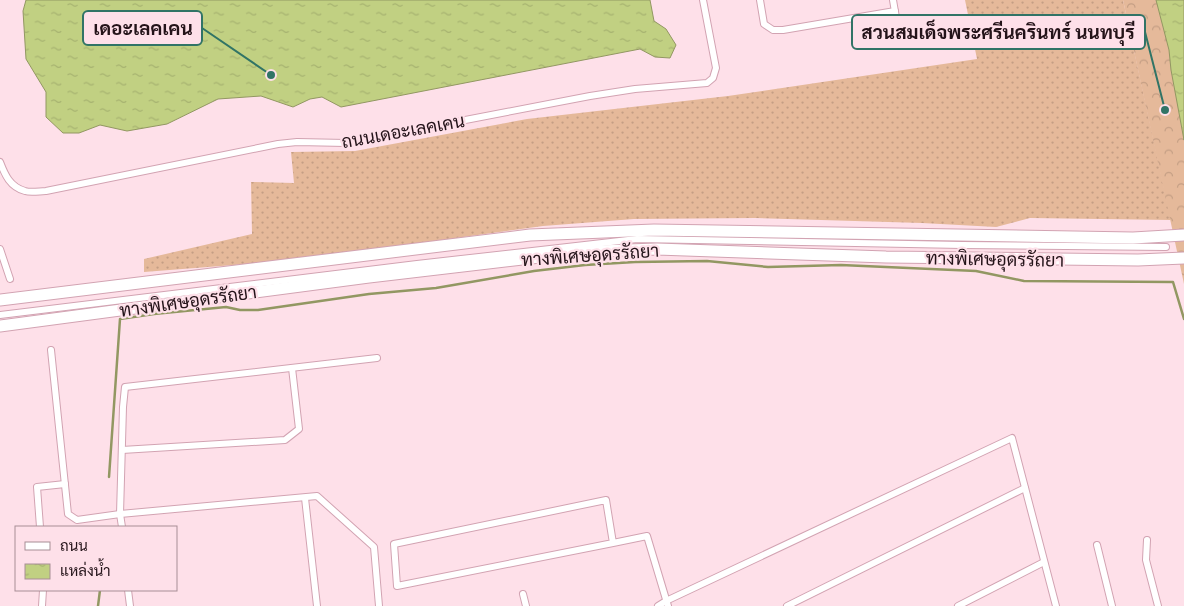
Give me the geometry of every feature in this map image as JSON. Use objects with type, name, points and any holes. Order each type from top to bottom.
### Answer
[{"type":"highway","name":"ทางพิเศษอุดรรัถยา","points":[[0,300],[530,235],[654,230],[1133,238],[1184,235]]},
{"type":"highway","name":"ทางพิเศษอุดรรัถยา","points":[[0,326],[369,277],[598,251],[657,250],[886,258],[1138,260],[1184,258]]},
{"type":"street","name":"ถนนเดอะเลคเคน","points":[[0,162],[5,176],[13,186],[26,192],[46,191],[278,144],[297,142],[346,143],[590,96],[635,89],[707,83],[713,78],[716,68],[704,0]]},
{"type":"street","points":[[760,0],[764,24],[773,30],[783,30],[895,11]]},
{"type":"street","points":[[893,0],[900,41]]},
{"type":"street","points":[[0,315],[637,239],[1166,247]]},
{"type":"street","points":[[0,249],[10,279]]},
{"type":"street","points":[[51,350],[68,514],[77,520],[120,514],[317,496],[374,547],[379,606]]},
{"type":"street","points":[[122,526],[120,514],[125,387],[377,358]]},
{"type":"street","points":[[122,450],[285,440],[299,429],[292,368]]},
{"type":"street","points":[[658,606],[1012,438],[1056,606]]},
{"type":"street","points":[[40,526],[37,487],[65,484]]},
{"type":"street","points":[[787,606],[1025,488]]},
{"type":"street","points":[[305,498],[317,606]]},
{"type":"street","points":[[613,543],[606,500],[394,544],[397,586],[529,560],[613,543],[647,536],[667,603]]},
{"type":"street","points":[[1147,540],[1146,560],[1158,606]]},
{"type":"street","points":[[1097,545],[1112,606]]},
{"type":"street","points":[[958,606],[1044,562]]},
{"type":"street","points":[[42,606],[43,591]]},
{"type":"street","points":[[128,591],[130,606]]},
{"type":"street","points":[[523,594],[526,606]]},
{"type":"green space","points":[[965,0],[1123,0],[1171,220],[1030,218],[996,227],[755,218],[634,219],[543,226],[298,260],[144,272],[144,259],[252,234],[251,182],[294,183],[291,152],[355,151],[527,119],[728,96],[977,59]]},
{"type":"green space","points":[[1123,0],[1184,0],[1184,284]]},
{"type":"water","points":[[26,0],[650,0],[654,21],[666,29],[676,45],[670,58],[655,57],[640,49],[341,107],[322,97],[310,99],[293,107],[261,96],[218,99],[167,124],[127,131],[100,125],[79,133],[63,133],[46,117],[46,92],[26,59],[23,11]]},
{"type":"water","points":[[1156,0],[1184,0],[1184,140],[1169,50]]},
{"type":"waterway","points":[[109,477],[120,319],[154,314],[226,307],[240,310],[258,310],[369,294],[436,288],[534,271],[585,265],[707,261],[768,267],[841,265],[976,271],[1024,281],[1173,282],[1184,319]]},
{"type":"waterway","points":[[98,606],[100,591]]},
{"type":"place","name":"เดอะเลคเคน","points":[[271,75]]},
{"type":"place","name":"สวนสมเด็จพระศรีนครินทร์ นนทบุรี","points":[[1165,110]]}]
